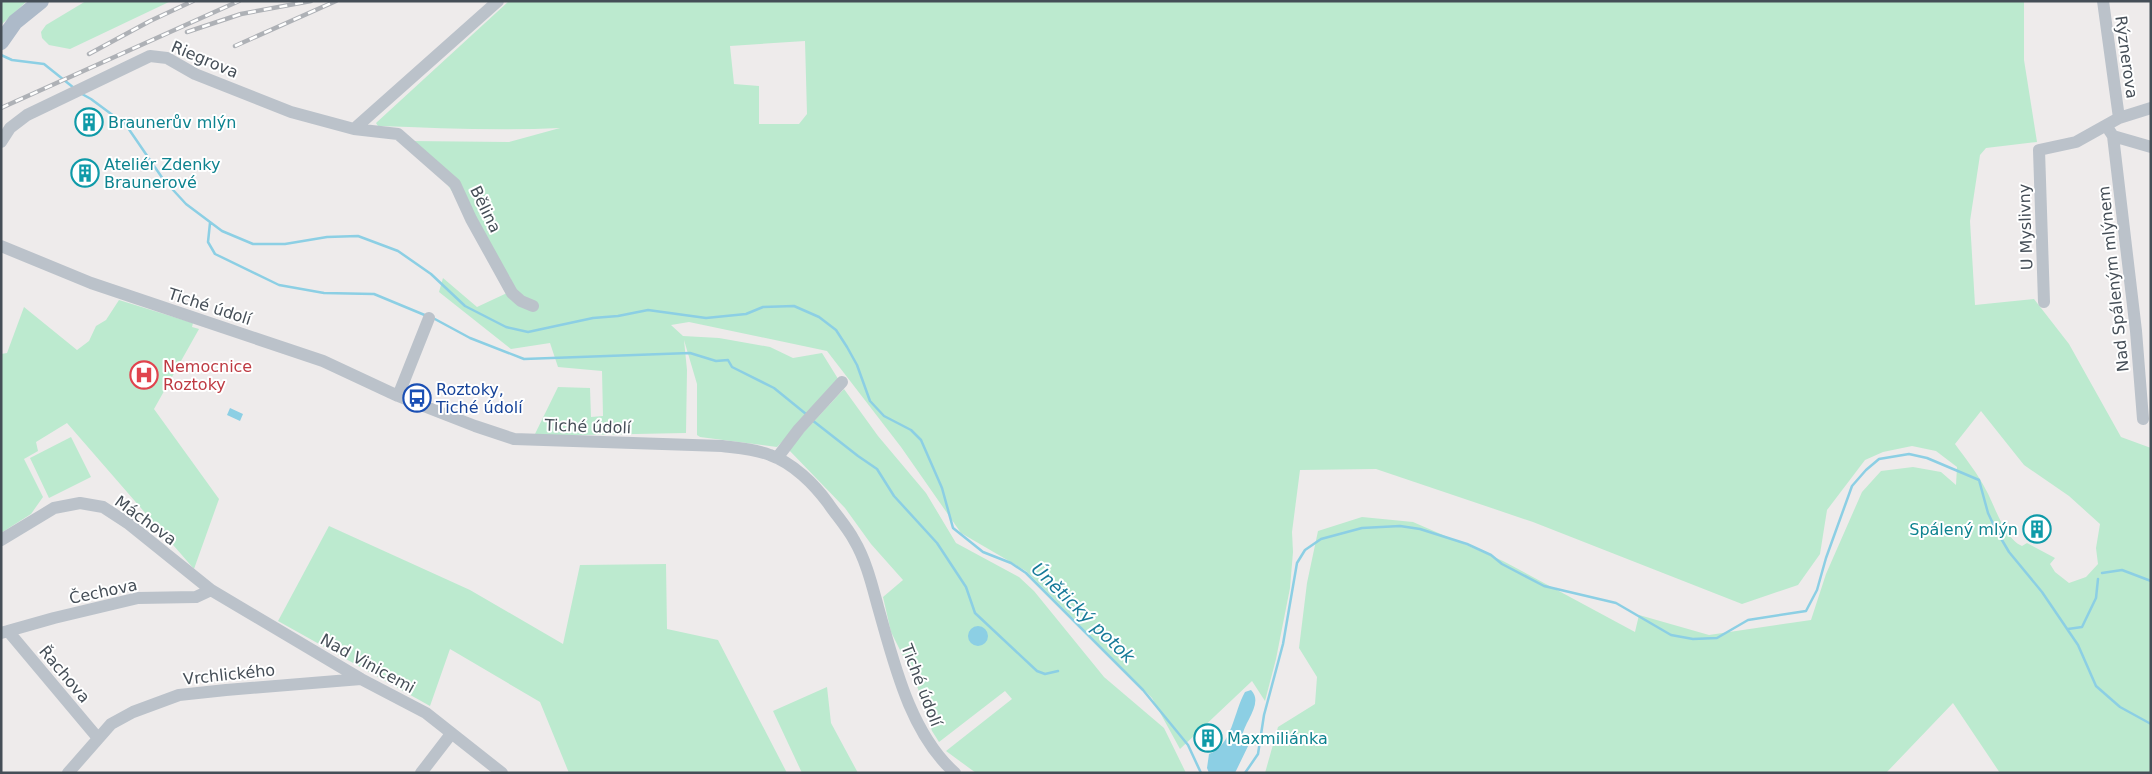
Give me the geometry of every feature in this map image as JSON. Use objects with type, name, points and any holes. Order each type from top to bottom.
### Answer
[{"type":"main road","points":[[1,42],[15,22],[41,1]]},
{"type":"street","points":[[354,129],[498,1]]},
{"type":"street","name":"Rýznerova","points":[[2103,1],[2119,118]]},
{"type":"street","name":"Riegrova","points":[[1,142],[10,128],[23,117],[150,56],[166,58],[196,74],[291,112],[354,129],[398,134]]},
{"type":"street","points":[[2151,108],[2119,118],[2110,131],[2151,147]]},
{"type":"street","name":"U Myslivny","points":[[2044,302],[2038,150],[2076,142],[2110,131]]},
{"type":"street","name":"Nad Spáleným mlýnem","points":[[2110,131],[2136,331],[2143,419]]},
{"type":"street","name":"Bělina","points":[[398,134],[456,184],[471,219],[512,293],[521,301],[533,306]]},
{"type":"street","name":"Tiché údolí","points":[[1,246],[91,283],[323,361],[398,396],[514,439],[722,446],[755,450],[777,458],[809,481],[820,492],[855,540],[869,575],[890,649],[908,700],[925,738],[941,760],[955,773]]},
{"type":"street","points":[[398,396],[429,318]]},
{"type":"street","points":[[777,458],[799,429],[842,382]]},
{"type":"street","name":"Máchova","points":[[1,540],[54,508],[80,503],[103,507],[129,524],[212,590]]},
{"type":"street","name":"Čechova","points":[[4,632],[138,598],[196,597],[212,590]]},
{"type":"street","name":"Nad Vinicemi","points":[[212,590],[361,680],[426,713],[502,773]]},
{"type":"street","name":"Řachova","points":[[4,632],[97,737]]},
{"type":"street","name":"Vrchlického","points":[[68,773],[97,737],[111,724],[133,712],[179,695],[361,680]]},
{"type":"street","points":[[421,773],[451,734]]},
{"type":"green space","points":[[1,1],[27,1],[1,25]]},
{"type":"green space","points":[[86,1],[171,1],[70,49],[49,45],[42,38],[41,32],[46,25]]},
{"type":"green space","points":[[509,1],[2024,1],[2024,60],[2037,142],[1986,148],[1980,155],[1970,221],[1975,305],[2034,299],[2069,344],[2121,437],[2151,448],[2151,773],[2000,773],[1953,703],[1886,773],[1265,773],[1278,727],[1315,704],[1317,677],[1299,648],[1307,583],[1318,531],[1362,517],[1413,522],[1503,561],[1635,632],[1639,615],[1709,635],[1811,620],[1826,574],[1862,492],[1881,471],[1913,467],[1941,472],[1956,485],[1957,467],[1936,451],[1912,446],[1883,452],[1865,460],[1827,510],[1820,554],[1798,585],[1742,604],[1533,522],[1376,469],[1300,470],[1292,532],[1293,552],[1290,588],[1276,659],[1265,701],[1252,681],[1180,749],[1152,698],[1026,571],[961,533],[901,447],[827,351],[689,322],[671,325],[683,336],[719,338],[770,347],[793,358],[822,353],[840,382],[777,447],[700,437],[697,435],[697,384],[684,340],[687,370],[686,433],[534,436],[558,387],[590,388],[591,417],[603,416],[602,371],[558,367],[550,343],[511,349],[439,292],[443,278],[477,307],[507,293],[511,279],[431,160],[409,141],[509,142],[560,128],[446,128],[378,126],[376,123]],"holes":[[[805,41],[807,114],[799,124],[759,124],[759,86],[734,84],[730,46]],[[1981,411],[2024,465],[2069,496],[2100,524],[2096,548],[2098,564],[2086,577],[2069,583],[2055,572],[2050,564],[2055,558],[2027,543],[2022,546],[2005,529],[1983,484],[1955,444]]]},
{"type":"green space","points":[[119,300],[193,323],[192,327],[199,329],[154,409],[219,499],[194,569],[67,423],[36,442],[38,451],[24,459],[43,497],[31,514],[1,533],[1,354],[7,353],[24,307],[77,350],[89,341],[96,326],[106,320]]},
{"type":"green space","points":[[844,389],[878,436],[926,493],[956,543],[1019,577],[1034,591],[1104,677],[1164,728],[1186,773],[976,773],[946,751],[1012,699],[1005,691],[939,742],[932,731],[915,680],[891,632],[883,597],[903,580],[871,544],[845,508],[788,449]]},
{"type":"green space","points":[[71,437],[91,477],[49,498],[30,458]]},
{"type":"green space","points":[[329,526],[470,590],[563,644],[580,565],[666,564],[667,629],[718,640],[787,773],[569,773],[540,702],[450,649],[430,706],[278,621]]},
{"type":"green space","points":[[827,687],[831,723],[858,773],[802,773],[773,711]]},
{"type":"water","points":[[230,408],[243,414],[240,421],[227,415]]},
{"type":"water","points":[[974,626],[982,626],[988,632],[988,640],[982,646],[974,646],[968,640],[968,632]]},
{"type":"water","points":[[1251,690],[1254,695],[1254,707],[1242,737],[1251,740],[1235,773],[1209,773],[1207,768],[1209,754],[1223,744],[1232,727],[1245,692]]},
{"type":"waterway","name":"Únětický potok","points":[[1,55],[12,60],[44,64],[74,88]]},
{"type":"waterway","name":"Únětický potok","points":[[82,94],[126,125],[163,179],[186,204],[222,231],[253,244],[285,244],[327,237],[358,236],[398,251],[431,274],[465,306],[506,327],[528,332],[593,318],[618,316],[648,310],[706,318],[746,314],[763,307],[794,306],[819,317],[836,330],[847,347],[857,365],[870,401],[884,416],[911,430],[921,440],[942,488],[953,528],[983,552],[1011,563],[1026,573],[1143,690],[1188,745],[1201,773]]},
{"type":"waterway","points":[[210,223],[208,242],[215,254],[279,285],[324,293],[374,294],[427,316]]},
{"type":"waterway","points":[[433,318],[470,338],[524,359],[690,353],[716,361],[728,360],[732,367],[774,388],[806,414]]},
{"type":"waterway","points":[[812,420],[877,469],[894,496],[937,543],[966,587],[975,613],[1037,671],[1045,674],[1058,671]]},
{"type":"waterway","name":"Únětický potok","points":[[1245,773],[1258,754],[1264,715],[1283,644],[1297,563],[1305,550],[1321,539],[1362,528],[1400,526],[1420,529],[1467,544],[1491,555],[1502,564],[1544,586],[1616,603],[1671,635],[1693,639],[1717,638],[1748,620],[1806,611],[1817,590],[1826,558],[1852,486],[1879,459],[1909,454],[1927,458],[1979,480],[1988,513],[1996,530],[2009,552],[2042,592],[2078,645],[2096,686],[2120,707],[2151,724]]},
{"type":"waterway","points":[[2102,573],[2122,570],[2151,581]]},
{"type":"waterway","points":[[2068,629],[2082,627],[2096,598],[2098,579]]},
{"type":"railway","points":[[89,54],[150,21],[193,1]]},
{"type":"railway","points":[[1,108],[239,1]]},
{"type":"railway","points":[[187,32],[241,14],[311,1]]},
{"type":"railway","points":[[235,46],[336,1]]},
{"type":"place","name":"Braunerův mlýn","points":[[89,122]]},
{"type":"place","name":"Ateliér Zdenky Braunerové","points":[[85,173]]},
{"type":"place","name":"Nemocnice Roztoky","points":[[144,375]]},
{"type":"place","name":"Roztoky, Tiché údolí","points":[[417,398]]},
{"type":"place","name":"Spálený mlýn","points":[[2037,529]]},
{"type":"place","name":"Maxmiliánka","points":[[1208,738]]}]
